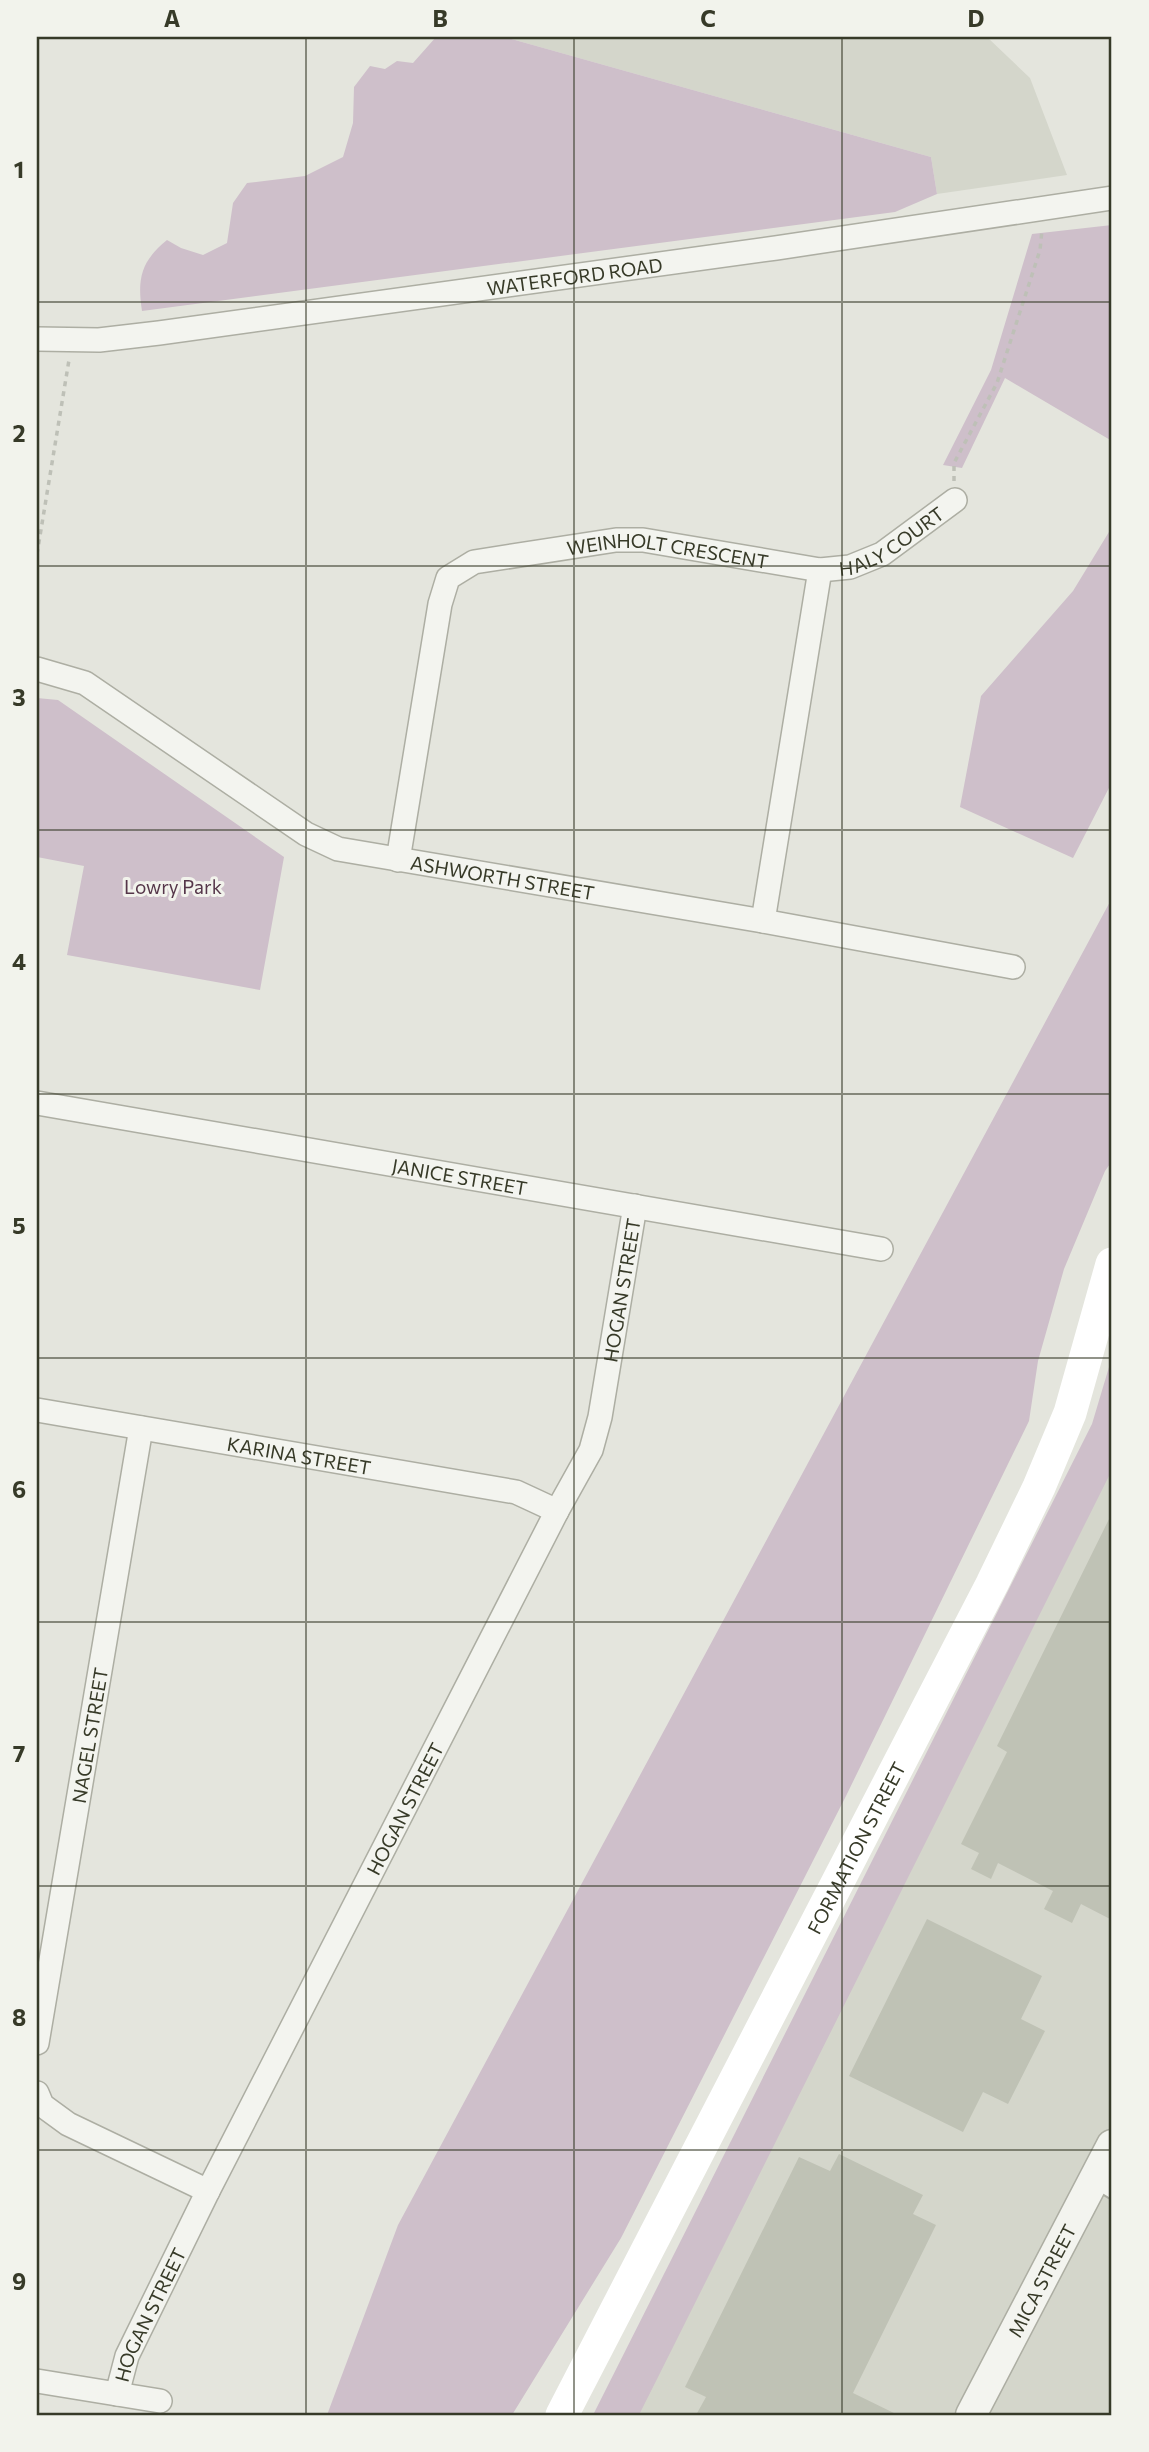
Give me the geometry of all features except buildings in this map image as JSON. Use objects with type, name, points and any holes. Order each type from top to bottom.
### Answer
[{"type":"main road","name":"FORMATION STREET","points":[[562,2415],[992,1584],[1039,1487],[1070,1413],[1112,1264]]},
{"type":"street","name":"WATERFORD ROAD","points":[[37,339],[123,337],[776,248],[1112,198]]},
{"type":"street","name":"HALY COURT","points":[[820,570],[850,567],[882,554],[955,500]]},
{"type":"street","name":"WEINHOLT CRESCENT","points":[[398,860],[440,604],[448,578],[474,562],[617,540],[643,540],[820,570]]},
{"type":"street","points":[[763,921],[820,570]]},
{"type":"street","name":"ASHWORTH STREET","points":[[37,669],[85,683],[306,834],[338,849],[763,921],[1013,967]]},
{"type":"street","name":"JANICE STREET","points":[[37,1103],[881,1249]]},
{"type":"street","name":"HOGAN STREET","points":[[117,2394],[127,2356],[208,2191],[557,1511],[592,1450],[600,1417],[635,1206]]},
{"type":"street","name":"KARINA STREET","points":[[37,1410],[516,1492],[557,1511]]},
{"type":"street","name":"NAGEL STREET","points":[[37,2043],[141,1428]]},
{"type":"street","points":[[37,2093],[42,2105],[68,2124],[208,2191]]},
{"type":"street","name":"MICA STREET","points":[[971,2415],[1103,2186],[1112,2145]]},
{"type":"street","points":[[37,2381],[160,2401]]},
{"type":"path","points":[[955,500],[954,463],[997,383],[1040,250],[1044,207]]},
{"type":"path","points":[[37,554],[72,340]]},
{"type":"shaded area","points":[[504,37],[987,37],[1030,78],[1067,175],[937,194],[931,157]]},
{"type":"shaded area","points":[[1112,1468],[1112,2415],[638,2415]]},
{"type":"green space","points":[[436,37],[504,37],[931,157],[937,194],[895,212],[142,311],[140,289],[143,271],[158,248],[167,240],[203,255],[227,243],[233,203],[247,183],[305,176],[343,157],[353,123],[354,87],[370,66],[385,69],[397,61],[413,63]]},
{"type":"green space","points":[[1112,225],[1112,441],[1005,378],[962,468],[943,465],[991,370],[1032,234]]},
{"type":"green space","points":[[1112,527],[1112,782],[1073,858],[960,807],[981,696],[1073,591]]},
{"type":"green space","name":"Lowry Park","points":[[37,698],[58,700],[284,857],[260,990],[67,955],[84,866],[37,857]]},
{"type":"green space","points":[[1112,898],[1112,1161],[1105,1171],[1064,1269],[1038,1361],[1029,1421],[846,1796],[621,2238],[512,2415],[327,2415],[398,2225]]},
{"type":"green space","points":[[1112,1357],[1112,1470],[639,2415],[593,2415],[1092,1424]]}]
